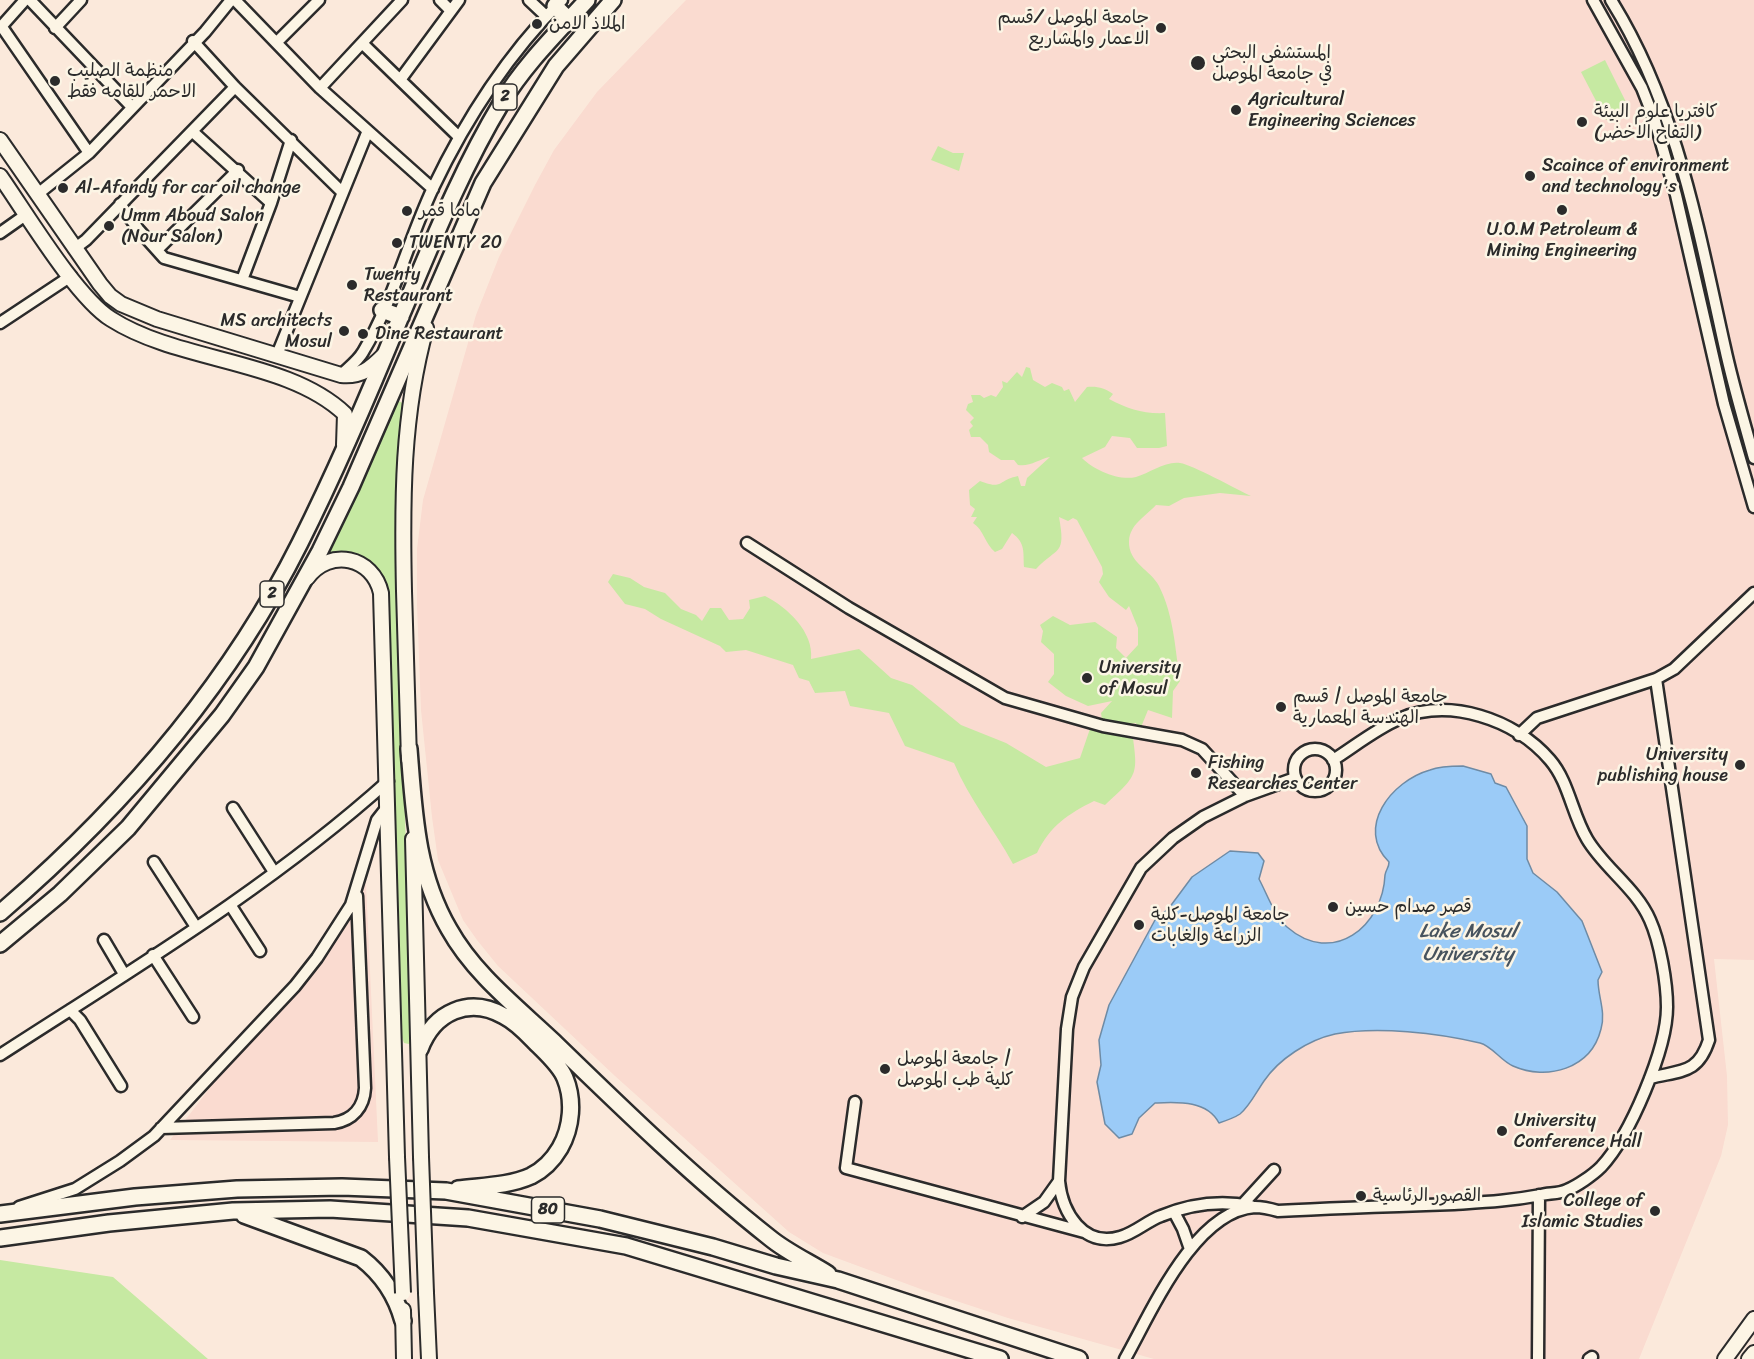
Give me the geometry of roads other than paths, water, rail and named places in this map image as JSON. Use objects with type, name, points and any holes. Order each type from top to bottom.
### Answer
[{"type":"highway","name":"2","points":[[0,913],[81,840],[144,772],[238,651],[300,543],[463,173],[503,99],[541,51],[587,0]]},
{"type":"highway","name":"2","points":[[0,944],[60,894],[128,828],[222,715],[255,667],[296,595],[351,487],[483,183],[556,66],[613,0]]},
{"type":"highway","points":[[554,7],[569,20]]},
{"type":"highway","points":[[463,173],[483,183]]},
{"type":"highway","points":[[382,310],[401,317]]},
{"type":"highway","points":[[201,701],[222,715]]},
{"type":"highway","points":[[409,749],[418,846],[435,901],[463,952],[488,980],[570,1058],[719,1194],[771,1239],[838,1280]]},
{"type":"highway","points":[[420,1049],[427,1032],[445,1014],[465,1008],[482,1007],[504,1016],[522,1029],[565,1076],[570,1094],[571,1114],[567,1136],[552,1161],[531,1176],[501,1184],[446,1191]]},
{"type":"highway","name":"80","points":[[4,1214],[104,1201],[237,1189],[342,1187],[446,1191],[600,1219],[838,1280],[1079,1359]]},
{"type":"highway","points":[[104,1201],[109,1223]]},
{"type":"highway","name":"80","points":[[0,1238],[109,1223],[233,1211],[330,1209],[468,1218],[626,1246],[1000,1359]]},
{"type":"highway","points":[[233,1211],[361,1258],[373,1268],[392,1291],[403,1321]]},
{"type":"main road","points":[[0,140],[39,193],[74,249],[110,296],[133,309],[172,324],[341,375],[354,376],[369,370],[385,353]]},
{"type":"main road","points":[[0,176],[71,276],[99,311],[122,326],[149,338],[294,382],[333,402],[345,414],[344,445]]},
{"type":"main road","points":[[429,1359],[402,509],[405,444],[417,366],[437,288]]},
{"type":"main road","points":[[122,326],[133,309]]},
{"type":"main road","points":[[296,595],[318,567],[336,561],[356,561],[365,565],[379,582],[388,781],[404,1359]]},
{"type":"main road","points":[[394,1052],[420,1049]]},
{"type":"main road","points":[[1725,1359],[1754,1319]]},
{"type":"main road","points":[[1749,1359],[1754,1353]]},
{"type":"street","points":[[25,0],[1,28],[89,153]]},
{"type":"street","points":[[30,0],[131,106]]},
{"type":"street","points":[[55,28],[81,0]]},
{"type":"street","points":[[39,193],[89,153],[233,0],[367,133],[433,189]]},
{"type":"street","points":[[277,42],[319,0]]},
{"type":"street","points":[[320,88],[402,0]]},
{"type":"street","points":[[440,0],[451,11]]},
{"type":"street","points":[[400,80],[459,0]]},
{"type":"street","points":[[341,375],[362,354],[433,189],[459,137],[501,74],[554,7],[529,0]]},
{"type":"street","points":[[1593,0],[1649,105],[1663,146],[1724,404],[1754,507]]},
{"type":"street","points":[[1611,0],[1629,28],[1652,79],[1675,140],[1754,458]]},
{"type":"street","points":[[1614,36],[1629,28]]},
{"type":"street","points":[[193,41],[235,87],[341,191]]},
{"type":"street","points":[[362,43],[459,137]]},
{"type":"street","points":[[74,249],[86,240],[194,132],[235,87]]},
{"type":"street","points":[[194,132],[238,170],[271,203]]},
{"type":"street","points":[[277,355],[341,191],[367,133]]},
{"type":"street","points":[[242,280],[271,203],[291,140]]},
{"type":"street","points":[[158,250],[238,170]]},
{"type":"street","points":[[120,204],[164,258],[300,297]]},
{"type":"street","points":[[0,233],[27,214]]},
{"type":"street","points":[[0,323],[71,276]]},
{"type":"street","points":[[747,543],[849,608],[1005,698],[1114,727],[1182,740],[1202,749],[1245,796]]},
{"type":"street","points":[[1519,735],[1537,718],[1656,679],[1674,669],[1754,592]]},
{"type":"street","points":[[1650,1078],[1693,1067],[1703,1057],[1709,1040],[1656,679]]},
{"type":"street","points":[[855,1102],[846,1168],[1084,1233],[1119,1238],[1161,1215],[1196,1205],[1224,1202],[1278,1210],[1502,1203],[1566,1191],[1600,1168],[1645,1092],[1663,1045],[1667,1007],[1663,969],[1650,921],[1625,882],[1589,843],[1576,819],[1564,782],[1550,760],[1519,735],[1498,722],[1464,712],[1426,711],[1400,719],[1333,760]]},
{"type":"street","points":[[1309,749],[1323,750],[1333,760],[1335,774],[1329,785],[1323,789],[1310,790],[1296,778],[1295,764],[1298,758],[1309,749]]},
{"type":"street","points":[[1084,1233],[1068,1216],[1060,1196],[1059,1181],[1067,1029],[1072,997],[1084,967],[1142,868],[1173,838],[1203,817],[1245,796],[1296,778]]},
{"type":"street","points":[[0,1055],[195,927],[231,906],[351,814],[388,781]]},
{"type":"street","points":[[4,1214],[90,1180],[137,1149],[161,1128],[307,972],[343,919],[357,890],[377,820],[388,805]]},
{"type":"street","points":[[233,808],[274,872]]},
{"type":"street","points":[[154,862],[195,927]]},
{"type":"street","points":[[161,1128],[334,1123],[348,1119],[359,1109],[364,1088],[357,890]]},
{"type":"street","points":[[231,906],[260,951]]},
{"type":"street","points":[[104,940],[123,974]]},
{"type":"street","points":[[153,955],[194,1017]]},
{"type":"street","points":[[70,1010],[80,1020],[121,1086]]},
{"type":"street","points":[[1242,1205],[1274,1170]]},
{"type":"street","points":[[1022,1216],[1044,1202],[1059,1181]]},
{"type":"street","points":[[1538,1359],[1539,1195]]},
{"type":"street","points":[[1125,1359],[1190,1249],[1213,1225],[1238,1211],[1255,1207]]},
{"type":"street","points":[[1173,1212],[1183,1229],[1190,1249]]},
{"type":"water","name":"Lake Mosul University","points":[[1463,766],[1491,774],[1495,783],[1506,787],[1527,826],[1527,859],[1533,873],[1557,892],[1582,921],[1602,972],[1598,980],[1602,1011],[1601,1029],[1596,1043],[1588,1054],[1566,1068],[1540,1072],[1513,1066],[1484,1045],[1463,1039],[1388,1031],[1335,1034],[1315,1041],[1286,1058],[1270,1073],[1247,1107],[1235,1117],[1219,1123],[1214,1115],[1200,1106],[1155,1103],[1139,1118],[1132,1134],[1119,1138],[1105,1124],[1097,1082],[1101,1065],[1099,1040],[1109,1005],[1155,920],[1169,908],[1192,877],[1230,851],[1258,853],[1264,861],[1259,879],[1283,923],[1304,938],[1321,943],[1338,942],[1352,935],[1365,924],[1382,894],[1389,862],[1379,849],[1376,835],[1377,821],[1382,807],[1402,784],[1416,776],[1438,768]]},
{"type":"place","name":"الملاذ الامن","points":[[537,24]]},
{"type":"place","name":"جامعة الموصل /قسم الاعمار والمشاريع","points":[[1161,28]]},
{"type":"place","name":"المستشفى البحثي في جامعة الموصل","points":[[1198,63]]},
{"type":"place","name":"منظمة الصليب الاحمر للقامه فقط","points":[[55,81]]},
{"type":"place","name":"Agricultural Engineering Sciences","points":[[1236,110]]},
{"type":"place","name":"كافتريا علوم البيئة (التفاح الاخضر)","points":[[1582,122]]},
{"type":"place","name":"Scaince of environment and technology's","points":[[1530,176]]},
{"type":"place","name":"Al-Afandy for car oil change","points":[[63,188]]},
{"type":"place","name":"U.O.M Petroleum & Mining Engineering","points":[[1562,210]]},
{"type":"place","name":"ماما قمر","points":[[407,211]]},
{"type":"place","name":"Umm Aboud Salon (Nour Salon)","points":[[109,226]]},
{"type":"place","name":"TWENTY 20","points":[[397,243]]},
{"type":"place","name":"Twenty Restaurant","points":[[352,285]]},
{"type":"place","name":"MS architects Mosul","points":[[344,331]]},
{"type":"place","name":"Dine Restaurant","points":[[363,334]]},
{"type":"place","name":"University of Mosul","points":[[1087,678]]},
{"type":"place","name":"جامعة الموصل | قسم الهندسة المعمارية","points":[[1281,707]]},
{"type":"place","name":"University publishing house","points":[[1740,765]]},
{"type":"place","name":"Fishing Researches Center","points":[[1196,773]]},
{"type":"place","name":"قصر صدام حسين","points":[[1333,907]]},
{"type":"place","name":"جامعة الموصل-كلية الزراعة والغابات","points":[[1139,925]]},
{"type":"place","name":"جامعة الموصل | كلية طب الموصل","points":[[885,1069]]},
{"type":"place","name":"University Conference Hall","points":[[1502,1131]]},
{"type":"place","name":"القصور الرئاسية","points":[[1361,1196]]},
{"type":"place","name":"College of Islamic Studies","points":[[1655,1211]]}]
